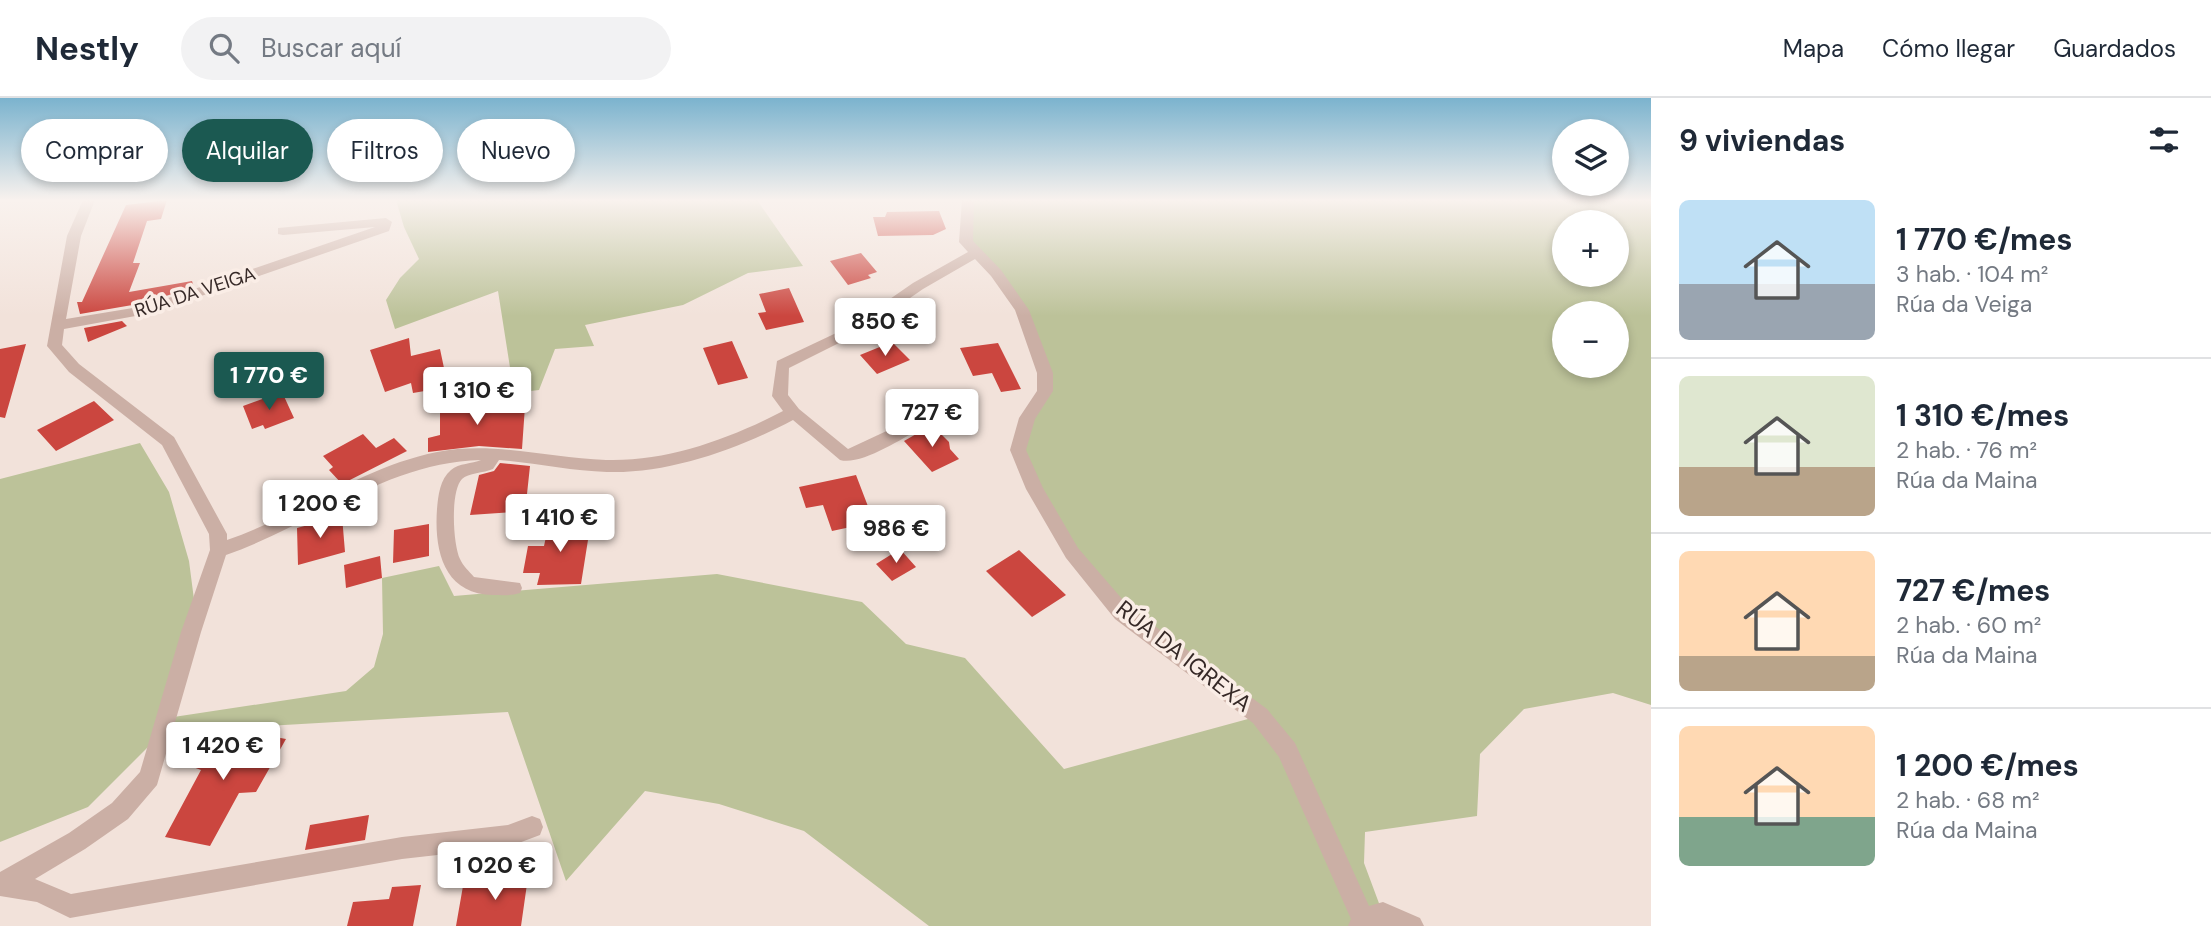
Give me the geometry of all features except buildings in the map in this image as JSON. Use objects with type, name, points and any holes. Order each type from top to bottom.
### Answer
[{"type":"street","points":[[2,884],[77,841],[109,819],[149,778],[191,632],[219,550],[218,534],[168,441],[74,368],[54,346],[74,239]]},
{"type":"street","name":"RÚA DA VEIGA","points":[[58,325],[147,310],[353,239]]},
{"type":"street","points":[[914,425],[864,451],[846,456],[828,443],[808,421],[793,413],[780,396],[782,365],[856,329],[918,286],[975,253],[966,239]]},
{"type":"street","name":"RÚA DA IGREXA","points":[[975,253],[996,273],[1022,310],[1045,373],[1045,391],[1027,418],[1018,450],[1035,489],[1072,553],[1122,613],[1260,716],[1287,750],[1364,924],[1383,914],[1412,926]]},
{"type":"street","points":[[219,550],[275,528],[387,472],[421,461],[462,454],[608,467],[658,461],[771,426],[793,413]]},
{"type":"street","points":[[495,455],[487,465],[459,472],[451,481],[446,519],[449,555],[467,582],[481,587],[513,588]]},
{"type":"street","points":[[2,884],[39,891],[70,906],[402,848],[508,836],[532,827]]},
{"type":"green space","points":[[409,239],[784,239],[803,266],[748,273],[683,305],[585,325],[594,346],[555,349],[539,390],[514,393],[498,291],[395,329],[386,300],[400,278],[419,259]]},
{"type":"green space","points":[[966,239],[1552,239],[1552,287],[1629,287],[1629,239],[1651,239],[1651,705],[1613,693],[1524,709],[1480,754],[1477,816],[1365,832],[1364,863],[1383,914],[1370,926],[929,926],[804,831],[719,804],[645,791],[566,881],[508,712],[163,732],[88,807],[0,842],[0,479],[140,443],[169,492],[189,561],[196,615],[167,718],[346,691],[374,667],[383,634],[382,578],[439,566],[454,596],[717,574],[862,602],[906,644],[965,658],[1064,769],[1259,716],[1122,613],[1072,553],[1018,450],[1045,391],[1022,310],[966,242]]}]
